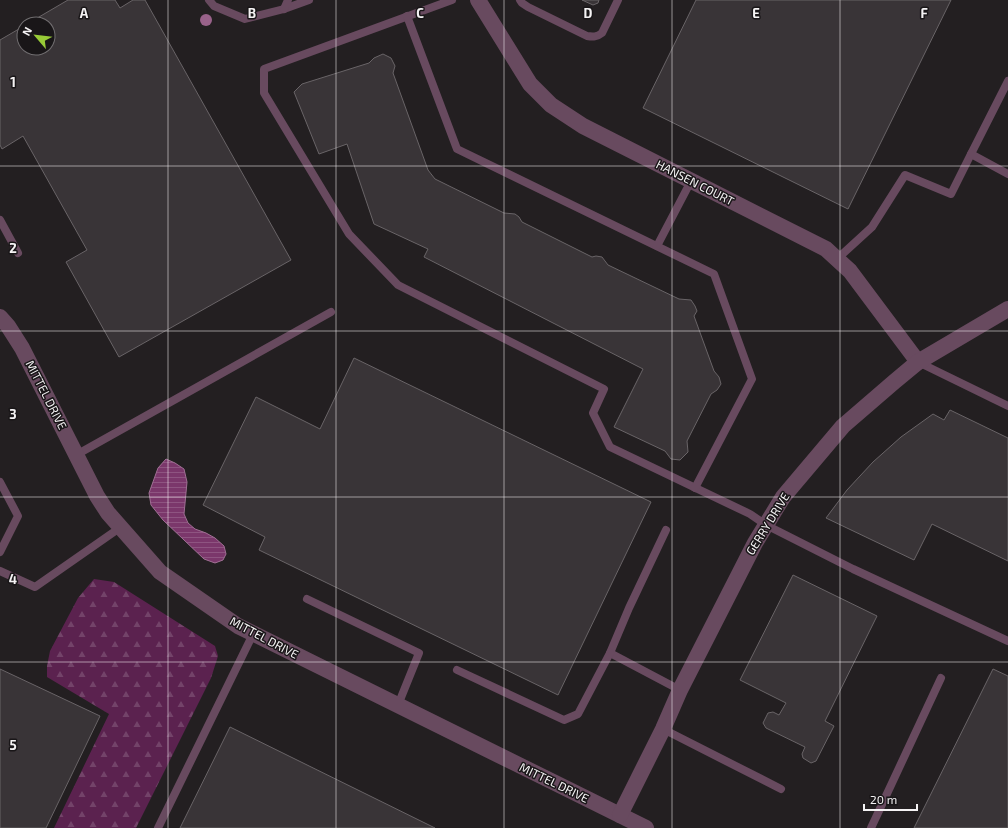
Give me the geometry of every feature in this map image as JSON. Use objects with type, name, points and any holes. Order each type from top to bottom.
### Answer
[{"type":"street","name":"HANSEN COURT","points":[[478,0],[530,84],[551,105],[583,126],[826,249],[850,271],[918,362]]},
{"type":"street","name":"GERRY DRIVE","points":[[620,815],[663,729],[680,690],[755,543],[783,498],[843,426],[918,362],[1008,309]]},
{"type":"street","name":"MITTEL DRIVE","points":[[0,317],[8,326],[22,348],[97,496],[108,513],[160,572],[238,626],[253,634],[646,828]]},
{"type":"lane","points":[[209,0],[214,6],[245,19],[284,9],[310,0]]},
{"type":"lane","points":[[284,9],[288,0]]},
{"type":"lane","points":[[452,0],[264,69],[264,93],[349,234],[398,286],[604,389],[594,413],[610,447],[750,514],[766,525],[853,569],[1008,641]]},
{"type":"lane","points":[[520,0],[528,7],[587,36],[592,37],[598,36],[602,33],[618,0]]},
{"type":"lane","points":[[407,16],[456,149],[714,274],[752,379],[696,488]]},
{"type":"lane","points":[[837,259],[872,227],[905,175],[951,194],[1008,81]]},
{"type":"lane","points":[[971,154],[1008,174]]},
{"type":"lane","points":[[657,246],[691,181]]},
{"type":"lane","points":[[0,220],[18,253]]},
{"type":"lane","points":[[76,455],[331,312]]},
{"type":"lane","points":[[918,362],[1008,406]]},
{"type":"lane","points":[[0,482],[18,516],[0,552]]},
{"type":"lane","points":[[0,571],[36,587],[121,527]]},
{"type":"lane","points":[[457,670],[564,720],[578,714],[610,652],[666,530]]},
{"type":"lane","points":[[307,599],[419,653],[398,705]]},
{"type":"lane","points":[[158,828],[253,634]]},
{"type":"lane","points":[[610,652],[680,690]]},
{"type":"lane","points":[[871,828],[941,678]]},
{"type":"lane","points":[[663,729],[781,790]]},
{"type":"green space","points":[[94,579],[114,582],[215,646],[218,656],[211,678],[136,828],[54,828],[109,714],[47,677],[47,666],[50,651],[78,598]]},
{"type":"shaded area","points":[[166,459],[184,469],[187,482],[184,514],[188,523],[195,529],[215,538],[224,546],[226,554],[223,560],[215,563],[204,559],[163,520],[151,505],[149,493],[158,468]]},
{"type":"building","points":[[68,0],[115,0],[120,8],[133,0],[145,0],[291,260],[119,357],[66,262],[87,250],[23,136],[2,149],[0,145],[0,40],[16,31],[16,56],[56,56],[56,16],[41,16]]},
{"type":"building","points":[[582,0],[599,0],[598,3],[593,5]]},
{"type":"building","points":[[696,0],[951,0],[848,209],[643,108]]},
{"type":"building","points":[[383,54],[391,58],[395,66],[393,73],[428,170],[435,179],[504,213],[515,214],[522,222],[592,257],[602,257],[608,265],[679,299],[691,300],[697,311],[694,316],[714,371],[719,377],[721,384],[717,390],[711,394],[687,441],[688,452],[680,460],[671,459],[665,451],[614,427],[643,369],[424,257],[428,249],[374,224],[347,144],[319,154],[294,92],[302,84],[369,63],[374,58]]},
{"type":"building","points":[[354,358],[651,502],[558,695],[259,550],[265,537],[203,505],[256,397],[320,429]]},
{"type":"building","points":[[950,410],[1008,438],[1008,561],[932,524],[914,560],[826,518],[847,490],[873,462],[901,437],[933,414],[944,420]]},
{"type":"building","points":[[793,575],[877,616],[825,721],[834,726],[816,761],[811,763],[803,758],[802,754],[805,747],[766,728],[763,723],[768,713],[773,712],[779,715],[786,703],[740,680]]},
{"type":"building","points":[[0,669],[100,716],[46,828],[0,828]]},
{"type":"building","points":[[993,669],[1008,676],[1008,828],[914,828]]},
{"type":"building","points":[[230,727],[435,828],[180,828]]}]
